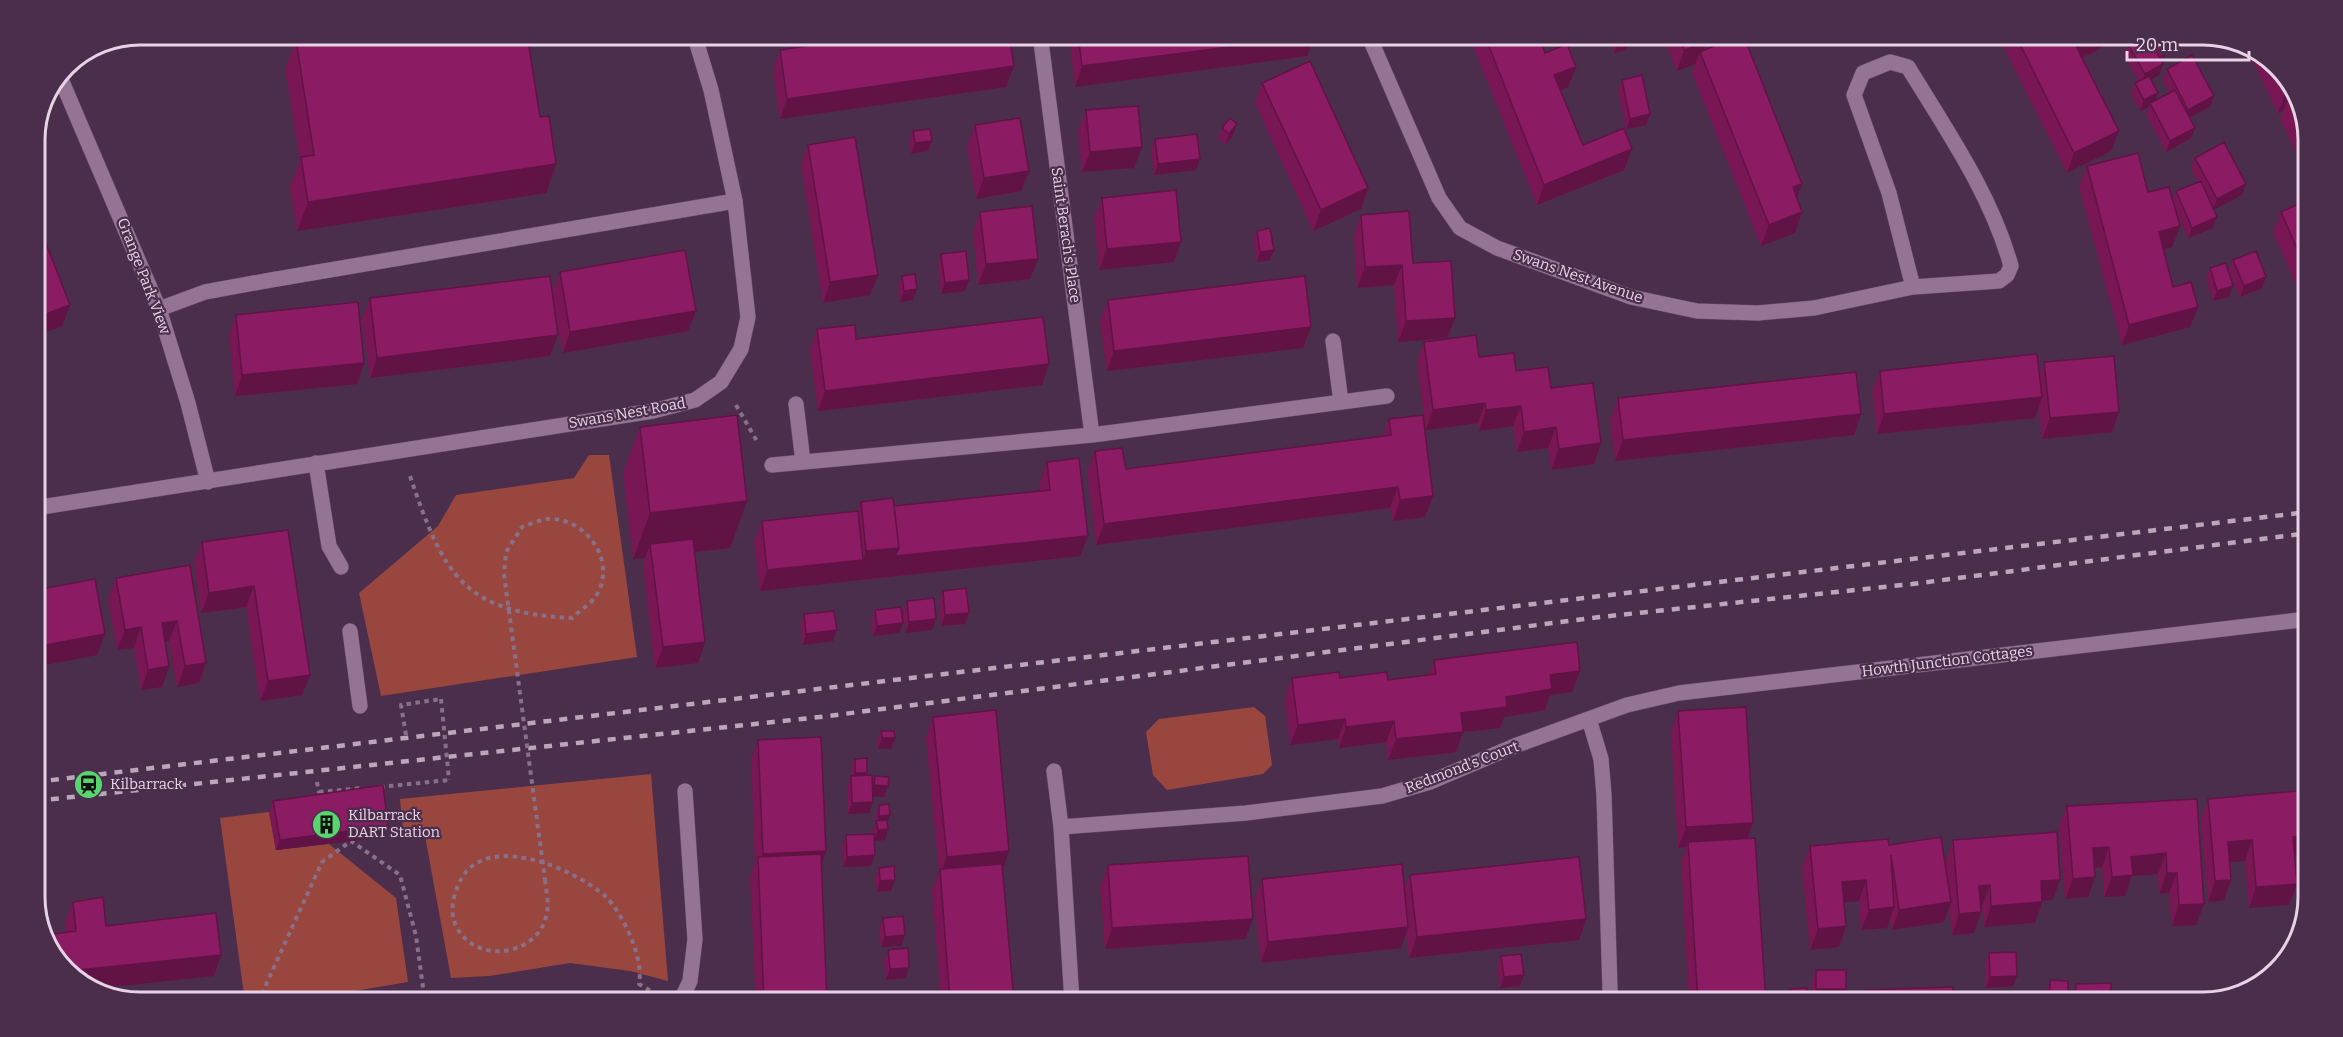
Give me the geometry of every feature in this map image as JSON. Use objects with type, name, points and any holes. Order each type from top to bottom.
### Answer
[{"type":"street","name":"Swans Nest Road","points":[[45,506],[653,411],[695,400],[721,382],[741,349],[748,317],[735,201],[711,90],[697,45]]},
{"type":"street","name":"Saint Berach's Place","points":[[1041,45],[1092,435]]},
{"type":"street","name":"Swans Nest Avenue","points":[[1373,45],[1439,198],[1460,228],[1497,248],[1631,297],[1697,311],[1758,313],[1814,308],[1913,287],[1999,281],[2007,275],[2011,266],[2001,228],[1967,165],[1908,67],[1890,62],[1863,73],[1854,95],[1888,194],[1913,287]]},
{"type":"street","name":"Grange Park View","points":[[64,84],[159,309],[188,403],[208,482]]},
{"type":"street","points":[[159,309],[204,292],[735,201]]},
{"type":"street","points":[[1333,341],[1341,402]]},
{"type":"street","points":[[772,465],[1092,435],[1387,396]]},
{"type":"street","points":[[796,404],[803,462]]},
{"type":"street","points":[[316,463],[328,546],[341,567]]},
{"type":"street","name":"Howth Junction Cottages","points":[[1589,719],[1627,705],[1679,693],[2298,620]]},
{"type":"street","points":[[350,631],[360,706]]},
{"type":"street","points":[[1589,719],[1600,759],[1604,795],[1610,990]]},
{"type":"street","name":"Redmond's Court","points":[[1061,827],[1246,813],[1382,796],[1430,782],[1589,719]]},
{"type":"street","points":[[1054,771],[1061,827],[1071,992]]},
{"type":"street","points":[[685,791],[695,939],[690,981],[685,992]]},
{"type":"path","points":[[721,382],[772,465]]},
{"type":"path","points":[[401,449],[430,534],[452,571],[480,596],[498,606],[509,610],[509,610],[521,613],[532,616],[572,618],[596,596],[604,572],[597,544],[576,525],[549,519],[522,527],[506,552],[504,574],[509,609],[509,610],[510,621],[540,845],[542,857],[543,862],[544,868],[548,913],[531,940],[503,953],[471,944],[456,927],[452,904],[459,881],[473,865],[493,858],[520,855],[535,858],[543,862],[543,862],[560,869],[607,898],[627,931],[639,959],[639,984],[653,992]]},
{"type":"path","points":[[377,787],[449,780],[441,699],[401,705],[406,735]]},
{"type":"path","points":[[317,782],[321,803]]},
{"type":"path","points":[[319,792],[366,788]]},
{"type":"path","points":[[262,992],[321,862],[351,841],[400,876],[416,936],[424,992]]},
{"type":"shaded area","points":[[589,455],[609,455],[637,657],[381,696],[359,593],[438,526],[456,495],[574,478]]},
{"type":"shaded area","points":[[1254,707],[1265,716],[1272,765],[1263,774],[1167,790],[1153,775],[1146,732],[1159,719]]},
{"type":"shaded area","points":[[651,774],[668,981],[630,971],[570,963],[489,976],[451,978],[425,836],[404,839],[400,799]]},
{"type":"shaded area","points":[[269,812],[276,850],[329,844],[396,898],[408,982],[349,992],[244,992],[220,818]]},
{"type":"building","points":[[297,45],[529,45],[540,117],[549,116],[556,164],[308,202],[301,157],[314,155]]},
{"type":"building","points":[[813,45],[1011,45],[1014,66],[787,99],[780,50]]},
{"type":"building","points":[[1079,45],[1245,45],[1082,66]]},
{"type":"building","points":[[1488,45],[1542,45],[1545,53],[1567,45],[1576,67],[1554,75],[1583,145],[1624,128],[1632,149],[1544,185]]},
{"type":"building","points":[[1682,45],[1698,45],[1684,50]]},
{"type":"building","points":[[1717,45],[1747,45],[1802,184],[1793,187],[1802,212],[1769,225],[1700,52]]},
{"type":"building","points":[[2020,45],[2076,45],[2119,131],[2074,153]]},
{"type":"building","points":[[2129,45],[2153,45],[2163,64],[2145,74]]},
{"type":"building","points":[[2192,55],[2214,96],[2188,110],[2167,69]]},
{"type":"building","points":[[1310,61],[1368,188],[1321,210],[1262,83]]},
{"type":"building","points":[[1642,75],[1650,114],[1630,119],[1622,80]]},
{"type":"building","points":[[2149,76],[2158,93],[2144,100],[2135,83]]},
{"type":"building","points":[[2175,90],[2195,128],[2170,141],[2150,103]]},
{"type":"building","points":[[1138,106],[1142,147],[1090,152],[1086,110]]},
{"type":"building","points":[[1020,118],[1029,171],[984,178],[975,125]]},
{"type":"building","points":[[1230,118],[1237,124],[1229,134],[1222,128]]},
{"type":"building","points":[[930,129],[932,141],[915,143],[913,131]]},
{"type":"building","points":[[1197,134],[1200,159],[1158,164],[1155,139]]},
{"type":"building","points":[[855,137],[878,275],[830,282],[808,145]]},
{"type":"building","points":[[2224,142],[2246,184],[2217,199],[2195,158]]},
{"type":"building","points":[[2138,153],[2148,192],[2169,187],[2180,226],[2159,232],[2173,287],[2191,282],[2198,307],[2129,325],[2087,166]]},
{"type":"building","points":[[2201,181],[2217,217],[2192,228],[2176,191]]},
{"type":"building","points":[[1176,190],[1181,242],[1107,249],[1102,198]]},
{"type":"building","points":[[2298,204],[2298,251],[2281,212]]},
{"type":"building","points":[[1032,206],[1038,259],[986,264],[980,212]]},
{"type":"building","points":[[1409,211],[1413,263],[1451,261],[1455,318],[1406,321],[1402,265],[1365,267],[1361,215]]},
{"type":"building","points":[[1270,228],[1274,250],[1260,252],[1257,231]]},
{"type":"building","points":[[45,241],[70,305],[45,314]]},
{"type":"building","points":[[685,250],[696,311],[570,332],[560,272]]},
{"type":"building","points":[[966,251],[969,280],[945,283],[941,254]]},
{"type":"building","points":[[2256,251],[2266,277],[2244,286],[2233,260]]},
{"type":"building","points":[[2226,263],[2233,286],[2217,291],[2210,268]]},
{"type":"building","points":[[915,274],[917,289],[904,291],[902,276]]},
{"type":"building","points":[[550,276],[558,335],[377,358],[370,298]]},
{"type":"building","points":[[1305,276],[1311,327],[1114,351],[1108,300]]},
{"type":"building","points":[[358,302],[364,363],[242,375],[236,315]]},
{"type":"building","points":[[1043,317],[1049,364],[825,391],[817,329],[855,325],[856,339]]},
{"type":"building","points":[[1476,335],[1479,357],[1514,353],[1516,371],[1548,367],[1551,388],[1593,383],[1601,443],[1559,449],[1556,427],[1524,432],[1521,406],[1486,410],[1485,403],[1433,410],[1424,342]]},
{"type":"building","points":[[2037,354],[2042,397],[1884,414],[1880,371]]},
{"type":"building","points":[[2114,356],[2119,412],[2050,418],[2044,362]]},
{"type":"building","points":[[1856,372],[1861,414],[1623,440],[1618,398]]},
{"type":"building","points":[[737,415],[747,501],[650,513],[640,427]]},
{"type":"building","points":[[1423,415],[1433,496],[1400,500],[1398,487],[1104,524],[1095,451],[1122,448],[1126,469],[1391,435],[1389,419]]},
{"type":"building","points":[[1079,458],[1088,536],[895,556],[899,548],[894,506],[1050,490],[1047,462]]},
{"type":"building","points":[[893,498],[899,548],[866,551],[861,502]]},
{"type":"building","points":[[858,511],[863,560],[767,570],[762,521]]},
{"type":"building","points":[[288,530],[310,675],[268,681],[254,586],[209,593],[202,542]]},
{"type":"building","points":[[693,539],[705,642],[663,647],[650,544]]},
{"type":"building","points":[[190,565],[206,663],[185,666],[177,621],[162,623],[169,666],[148,670],[141,627],[125,630],[116,578]]},
{"type":"building","points":[[95,579],[105,634],[45,645],[45,588]]},
{"type":"building","points":[[966,588],[969,613],[945,615],[943,591]]},
{"type":"building","points":[[934,598],[936,619],[909,622],[907,601]]},
{"type":"building","points":[[901,607],[903,623],[877,626],[875,610]]},
{"type":"building","points":[[834,611],[837,630],[806,634],[804,614]]},
{"type":"building","points":[[1577,642],[1580,671],[1550,675],[1552,689],[1506,697],[1507,707],[1461,713],[1463,732],[1396,739],[1394,721],[1346,727],[1345,719],[1298,725],[1292,678],[1339,672],[1340,678],[1387,672],[1388,680],[1436,674],[1434,660]]},
{"type":"building","points":[[1746,707],[1753,823],[1686,827],[1678,711]]},
{"type":"building","points":[[996,710],[1009,851],[947,857],[933,717]]},
{"type":"building","points":[[881,731],[894,731],[895,738],[882,738]]},
{"type":"building","points":[[821,737],[826,851],[763,854],[758,740]]},
{"type":"building","points":[[867,758],[867,773],[855,773],[855,759]]},
{"type":"building","points":[[872,775],[873,802],[852,803],[851,776]]},
{"type":"building","points":[[875,776],[889,777],[888,786],[874,785]]},
{"type":"building","name":"Kilbarrack DART Station","points":[[383,785],[388,826],[280,840],[273,801]]},
{"type":"building","points":[[2298,791],[2298,837],[2293,837],[2297,884],[2256,887],[2252,840],[2228,842],[2231,880],[2215,881],[2208,799]]},
{"type":"building","points":[[2197,799],[2204,904],[2179,905],[2177,873],[2167,873],[2166,853],[2131,857],[2133,875],[2112,877],[2109,847],[2093,848],[2095,877],[2073,879],[2067,806]]},
{"type":"building","points":[[889,804],[890,815],[879,816],[879,805]]},
{"type":"building","points":[[887,820],[888,829],[878,830],[876,821]]},
{"type":"building","points":[[2057,832],[2060,880],[2041,881],[2042,902],[1991,906],[1990,885],[1979,886],[1981,912],[1959,914],[1953,840]]},
{"type":"building","points":[[874,834],[875,855],[847,857],[846,835]]},
{"type":"building","points":[[1941,837],[1951,902],[1899,910],[1891,855],[1894,907],[1869,910],[1866,880],[1842,882],[1846,926],[1818,929],[1810,846],[1888,839],[1889,845]]},
{"type":"building","points":[[1755,838],[1765,992],[1697,992],[1688,842]]},
{"type":"building","points":[[821,854],[827,992],[764,992],[758,857]]},
{"type":"building","points":[[1248,856],[1253,919],[1112,928],[1108,865]]},
{"type":"building","points":[[1579,857],[1586,919],[1417,937],[1410,875]]},
{"type":"building","points":[[1002,864],[1013,992],[949,992],[940,869]]},
{"type":"building","points":[[1402,864],[1408,927],[1268,942],[1262,879]]},
{"type":"building","points":[[894,866],[895,880],[880,881],[879,868]]},
{"type":"building","points":[[103,897],[106,926],[216,913],[221,955],[80,970],[65,955],[52,934],[76,931],[73,902]]},
{"type":"building","points":[[903,916],[905,935],[885,937],[883,918]]},
{"type":"building","points":[[908,948],[909,968],[890,969],[888,950]]},
{"type":"building","points":[[2016,952],[2017,976],[1990,977],[1989,953]]},
{"type":"building","points":[[1521,954],[1524,975],[1504,977],[1501,956]]},
{"type":"building","points":[[1816,970],[1846,970],[1846,989],[1816,989]]},
{"type":"building","points":[[2050,980],[2068,981],[2068,992],[2050,992]]},
{"type":"building","points":[[2111,983],[2111,992],[2076,992],[2076,984]]},
{"type":"building","points":[[1953,987],[1953,992],[1864,992],[1864,990]]},
{"type":"building","points":[[1807,988],[1807,992],[1790,992],[1790,989]]},
{"type":"railway","points":[[45,781],[2298,513]]},
{"type":"railway","points":[[45,800],[820,717],[1600,617],[1912,584],[2298,534]]},
{"type":"place","name":"Kilbarrack","points":[[89,784]]},
{"type":"place","name":"Kilbarrack DART Station","points":[[327,824]]}]
